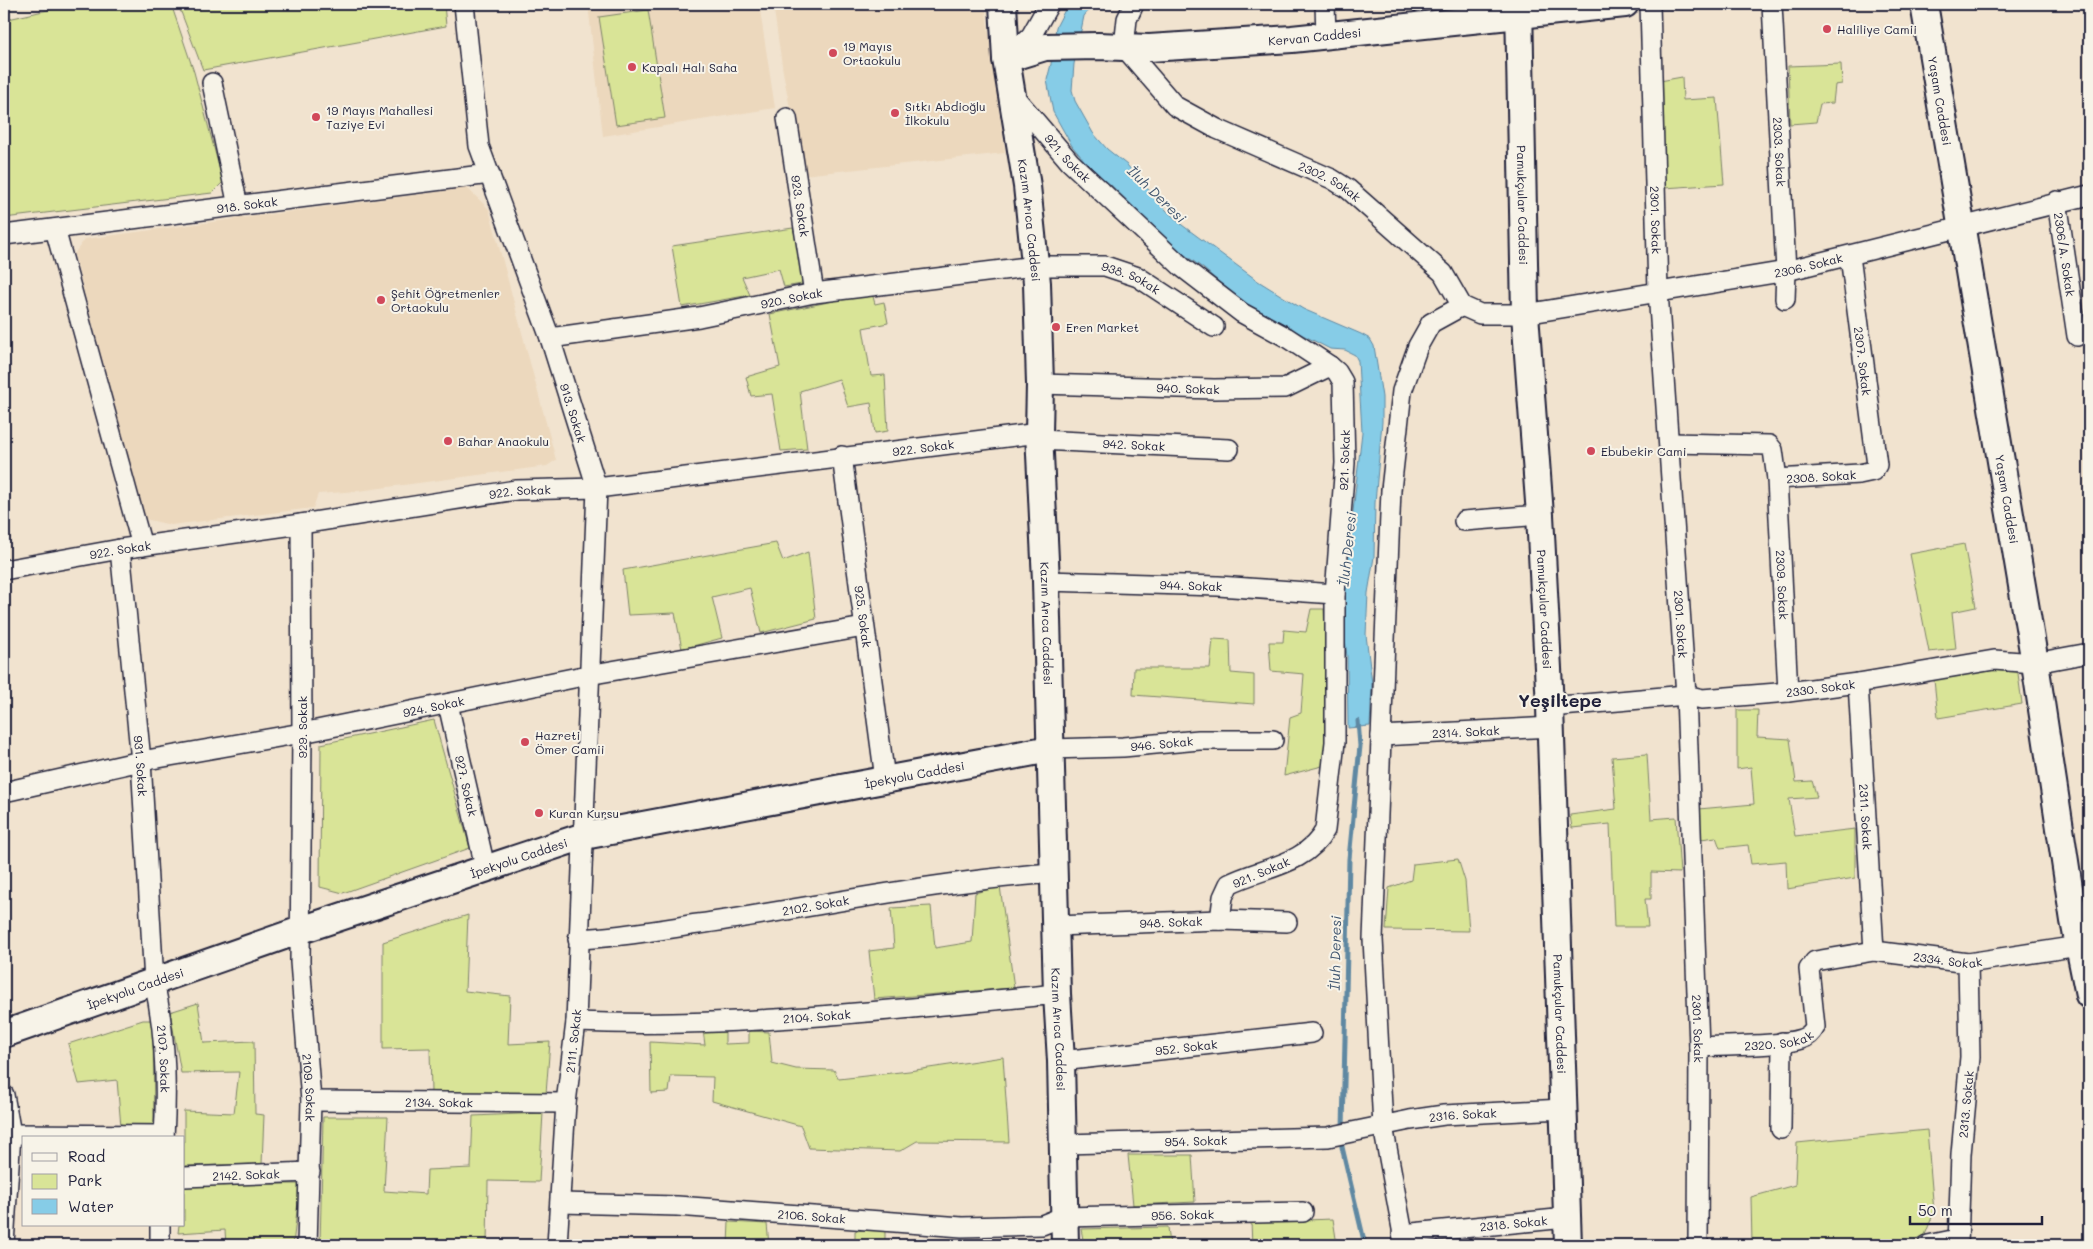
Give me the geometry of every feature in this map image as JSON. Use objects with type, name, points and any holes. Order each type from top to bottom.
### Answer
[{"type":"street","name":"913. Sokak","points":[[464,4],[479,146],[550,338],[597,488],[588,675],[584,836]]},
{"type":"street","name":"Kazım Arıca Caddesi","points":[[1003,4],[1006,59],[1027,186],[1035,266],[1057,994],[1062,1061],[1064,1144],[1062,1217],[1065,1245]]},
{"type":"street","points":[[1006,59],[1031,36],[1049,4]]},
{"type":"street","points":[[1111,46],[1134,4]]},
{"type":"street","points":[[1325,4],[1326,36]]},
{"type":"street","name":"Kervan Caddesi","points":[[1006,59],[1046,48],[1111,46],[1159,48],[1326,36],[1519,9],[1625,4]]},
{"type":"street","name":"2301. Sokak","points":[[1650,4],[1658,292],[1686,695],[1699,1047],[1698,1245]]},
{"type":"street","name":"2303. Sokak","points":[[1772,4],[1786,271],[1785,299]]},
{"type":"street","name":"Yaşam Caddesi","points":[[1924,4],[2081,929],[2089,995]]},
{"type":"street","name":"Pamukçular Caddesi","points":[[1519,9],[1525,314],[1540,515],[1550,717],[1568,1245]]},
{"type":"street","name":"2302. Sokak","points":[[1111,46],[1175,106],[1217,128],[1332,179],[1348,189],[1443,273],[1462,306]]},
{"type":"street","points":[[212,83],[238,206]]},
{"type":"street","name":"921. Sokak","points":[[1011,93],[1070,162],[1182,267],[1242,313],[1286,337],[1330,366],[1337,372],[1343,382],[1345,464],[1335,594],[1336,742],[1326,830],[1320,840],[1291,860],[1229,884],[1223,896],[1220,920]]},
{"type":"street","name":"923. Sokak","points":[[787,118],[814,293]]},
{"type":"street","name":"918. Sokak","points":[[4,235],[490,174]]},
{"type":"street","name":"2306. Sokak","points":[[1525,314],[1786,271],[1962,228],[2057,201],[2089,194]]},
{"type":"street","name":"2306/A. Sokak","points":[[2057,201],[2077,336]]},
{"type":"street","points":[[55,229],[142,546]]},
{"type":"street","name":"2307. Sokak","points":[[1850,256],[1877,465]]},
{"type":"street","name":"920. Sokak","points":[[550,338],[699,317],[814,293],[1035,266]]},
{"type":"street","name":"938. Sokak","points":[[1035,266],[1105,266],[1138,277],[1214,327]]},
{"type":"street","points":[[1404,1240],[1383,1126],[1373,939],[1392,490],[1402,391],[1418,346],[1431,323],[1462,306],[1480,314],[1525,314]]},
{"type":"street","name":"940. Sokak","points":[[1040,384],[1214,389],[1285,388],[1330,366]]},
{"type":"street","name":"922. Sokak","points":[[4,570],[120,549],[301,524],[516,490],[597,488],[842,456],[1039,437]]},
{"type":"street","name":"942. Sokak","points":[[1039,437],[1229,449]]},
{"type":"street","name":"2308. Sokak","points":[[1670,444],[1769,444],[1773,450],[1778,479],[1859,474],[1873,471],[1877,465]]},
{"type":"street","name":"925. Sokak","points":[[842,456],[885,779]]},
{"type":"street","name":"2309. Sokak","points":[[1778,479],[1788,692]]},
{"type":"street","points":[[1464,521],[1540,515]]},
{"type":"street","name":"929. Sokak","points":[[301,524],[301,930]]},
{"type":"street","name":"931. Sokak","points":[[120,549],[141,761],[154,982]]},
{"type":"street","name":"944. Sokak","points":[[1046,581],[1218,586],[1335,594]]},
{"type":"street","name":"924. Sokak","points":[[4,792],[141,761],[302,733],[588,675],[864,626]]},
{"type":"street","name":"2330. Sokak","points":[[1550,717],[1686,695],[1702,699],[1788,692],[1858,683],[1994,660],[2035,663],[2089,653]]},
{"type":"street","name":"2311. Sokak","points":[[1858,683],[1874,951]]},
{"type":"street","name":"927. Sokak","points":[[448,704],[485,867]]},
{"type":"street","name":"2314. Sokak","points":[[1381,736],[1550,717]]},
{"type":"street","name":"946. Sokak","points":[[1050,749],[1122,747],[1199,740],[1273,740]]},
{"type":"street","name":"İpekyolu Caddesi","points":[[4,1034],[485,867],[584,836],[1050,749]]},
{"type":"street","name":"2111. Sokak","points":[[557,1245],[566,1103],[576,1022],[578,938],[584,836]]},
{"type":"street","name":"2102. Sokak","points":[[578,938],[604,938],[717,922],[995,877],[1054,873]]},
{"type":"street","name":"948. Sokak","points":[[1056,926],[1220,920],[1287,922]]},
{"type":"street","name":"2334. Sokak","points":[[1815,961],[1874,951],[1968,963],[2081,929]]},
{"type":"street","name":"2109. Sokak","points":[[301,930],[300,962],[311,1101],[307,1245]]},
{"type":"street","name":"2320. Sokak","points":[[1699,1047],[1782,1042],[1802,1039],[1811,1034],[1815,1026],[1809,968],[1815,961]]},
{"type":"street","name":"2313. Sokak","points":[[1958,1242],[1961,1154],[1970,1057],[1968,963]]},
{"type":"street","name":"2107. Sokak","points":[[154,982],[160,1008],[165,1074],[164,1136]]},
{"type":"street","name":"2104. Sokak","points":[[576,1022],[642,1025],[769,1018],[1057,994]]},
{"type":"street","name":"952. Sokak","points":[[1062,1061],[1312,1033]]},
{"type":"street","points":[[1781,1129],[1782,1042]]},
{"type":"street","points":[[4,1095],[11,1134],[4,1244]]},
{"type":"street","name":"2134. Sokak","points":[[311,1101],[566,1103]]},
{"type":"street","name":"2316. Sokak","points":[[1363,1130],[1444,1115],[1563,1109]]},
{"type":"street","name":"954. Sokak","points":[[1064,1144],[1328,1137],[1363,1130]]},
{"type":"street","points":[[11,1134],[164,1136]]},
{"type":"street","name":"2142. Sokak","points":[[185,1178],[310,1172]]},
{"type":"street","name":"2106. Sokak","points":[[561,1203],[677,1206],[962,1227],[1042,1225],[1062,1217]]},
{"type":"street","name":"956. Sokak","points":[[1062,1217],[1303,1212]]},
{"type":"street","name":"2318. Sokak","points":[[1404,1240],[1566,1218]]},
{"type":"street","points":[[160,1226],[160,1245]]},
{"type":"street","points":[[1928,1245],[1958,1242]]},
{"type":"shaded area","points":[[588,4],[759,4],[775,108],[603,136]]},
{"type":"shaded area","name":"Sıtkı Abdioğlu İlkokulu","points":[[773,4],[985,4],[1005,153],[803,175],[783,72]]},
{"type":"shaded area","points":[[467,188],[489,209],[556,460],[547,466],[358,491],[318,494],[313,508],[171,525],[145,519],[74,254],[85,239]]},
{"type":"green space","points":[[74,4],[171,4],[194,72],[223,182],[212,193],[4,218],[4,20]]},
{"type":"green space","points":[[178,4],[444,4],[446,26],[203,70]]},
{"type":"green space","name":"Kapalı Halı Saha","points":[[648,10],[665,118],[616,125],[599,17]]},
{"type":"green space","points":[[1841,64],[1842,84],[1835,85],[1833,103],[1820,104],[1816,122],[1790,124],[1788,66]]},
{"type":"green space","points":[[1682,77],[1683,100],[1717,98],[1724,184],[1664,188],[1660,81]]},
{"type":"green space","points":[[793,228],[808,283],[784,287],[779,269],[742,277],[750,295],[682,307],[672,246]]},
{"type":"green space","points":[[872,293],[875,304],[884,302],[888,323],[863,328],[871,376],[885,375],[888,431],[875,433],[871,403],[848,407],[839,379],[800,391],[807,449],[781,451],[772,394],[751,396],[746,377],[780,367],[770,314]]},
{"type":"green space","points":[[776,543],[783,561],[808,552],[816,619],[761,633],[750,588],[712,597],[722,638],[682,649],[675,613],[628,615],[623,570]]},
{"type":"green space","points":[[1964,544],[1976,607],[1952,612],[1956,649],[1929,652],[1910,554]]},
{"type":"green space","points":[[1311,609],[1324,609],[1328,702],[1326,765],[1284,776],[1290,717],[1301,713],[1304,674],[1271,671],[1269,642],[1283,642],[1284,630],[1306,632]]},
{"type":"green space","points":[[1213,639],[1230,640],[1231,673],[1254,675],[1254,704],[1133,695],[1134,668],[1210,668]]},
{"type":"green space","points":[[2017,666],[2022,704],[1938,718],[1934,680]]},
{"type":"green space","points":[[1737,710],[1758,710],[1757,737],[1790,739],[1796,782],[1812,781],[1817,797],[1789,799],[1795,836],[1855,829],[1855,878],[1787,889],[1786,861],[1751,864],[1748,845],[1720,848],[1716,837],[1701,839],[1699,809],[1754,804],[1751,767],[1737,769]]},
{"type":"green space","points":[[434,720],[470,848],[343,893],[320,887],[321,744]]},
{"type":"green space","points":[[1647,754],[1651,819],[1676,817],[1680,873],[1651,872],[1651,899],[1645,899],[1648,927],[1614,927],[1610,824],[1572,828],[1570,815],[1616,809],[1612,757]]},
{"type":"green space","points":[[1458,859],[1465,881],[1469,931],[1386,930],[1389,888],[1411,880],[1413,864]]},
{"type":"green space","points":[[1000,886],[1014,988],[874,999],[869,951],[894,948],[891,908],[931,906],[935,948],[972,942],[975,893]]},
{"type":"green space","points":[[468,915],[465,991],[510,996],[508,1044],[550,1042],[546,1094],[431,1093],[430,1048],[383,1049],[383,942]]},
{"type":"green space","points":[[198,1003],[204,1043],[254,1041],[255,1114],[264,1115],[262,1164],[185,1166],[184,1111],[234,1113],[239,1072],[181,1073],[170,1012]]},
{"type":"green space","points":[[143,1020],[150,1020],[153,1026],[154,1130],[121,1127],[117,1080],[79,1084],[68,1044]]},
{"type":"green space","points":[[725,1029],[725,1044],[749,1043],[749,1031],[769,1032],[772,1063],[796,1069],[834,1070],[839,1079],[1003,1057],[1009,1142],[917,1141],[900,1151],[809,1148],[801,1126],[712,1101],[713,1077],[671,1076],[669,1092],[651,1093],[650,1042],[705,1045],[703,1030]]},
{"type":"green space","points":[[543,1113],[539,1182],[488,1181],[487,1245],[320,1245],[323,1117],[388,1117],[384,1191],[426,1194],[427,1170],[471,1168],[473,1116]]},
{"type":"green space","points":[[1927,1130],[1934,1212],[1925,1235],[1912,1241],[1892,1245],[1752,1245],[1751,1197],[1795,1185],[1797,1143]]},
{"type":"green space","points":[[1128,1155],[1192,1155],[1195,1202],[1133,1205]]},
{"type":"green space","points":[[185,1184],[300,1184],[293,1245],[226,1245],[225,1230],[178,1233],[179,1226],[185,1226]]},
{"type":"green space","points":[[1333,1219],[1337,1245],[1252,1245],[1251,1222]]},
{"type":"green space","points":[[729,1222],[767,1224],[769,1245],[728,1245]]},
{"type":"green space","points":[[1168,1227],[1170,1245],[1084,1245],[1081,1229]]},
{"type":"green space","points":[[885,1228],[885,1245],[855,1245],[855,1231]]},
{"type":"water","points":[[1068,4],[1094,4],[1084,16],[1074,64],[1072,90],[1075,101],[1093,133],[1107,149],[1127,165],[1166,210],[1182,225],[1258,281],[1303,309],[1370,339],[1374,346],[1382,397],[1382,422],[1375,503],[1374,557],[1368,593],[1366,635],[1372,684],[1370,726],[1348,728],[1347,657],[1342,609],[1362,432],[1358,361],[1355,355],[1345,350],[1330,349],[1251,307],[1227,289],[1177,249],[1110,184],[1094,172],[1072,146],[1053,112],[1047,80],[1056,27]]},
{"type":"waterway","name":"İluh Deresi","points":[[1343,1129],[1349,859],[1360,746],[1358,721]]},
{"type":"waterway","name":"İluh Deresi","points":[[1342,1137],[1342,1147],[1365,1245]]},
{"type":"place","name":"Haliliye Camii","points":[[1827,29]]},
{"type":"place","name":"19 Mayıs Ortaokulu","points":[[833,53]]},
{"type":"place","name":"Kapalı Halı Saha","points":[[632,67]]},
{"type":"place","name":"Sıtkı Abdioğlu İlkokulu","points":[[895,113]]},
{"type":"place","name":"19 Mayıs Mahallesi Taziye Evi","points":[[316,117]]},
{"type":"place","name":"Şehit Öğretmenler Ortaokulu","points":[[381,300]]},
{"type":"place","name":"Eren Market","points":[[1056,327]]},
{"type":"place","name":"Bahar Anaokulu","points":[[448,441]]},
{"type":"place","name":"Ebubekir Cami","points":[[1591,451]]},
{"type":"place","name":"Hazreti Ömer Camii","points":[[525,742]]},
{"type":"place","name":"Kuran Kursu","points":[[539,813]]},
{"type":"district","name":"Yeşiltepe","points":[[1560,700]]}]
